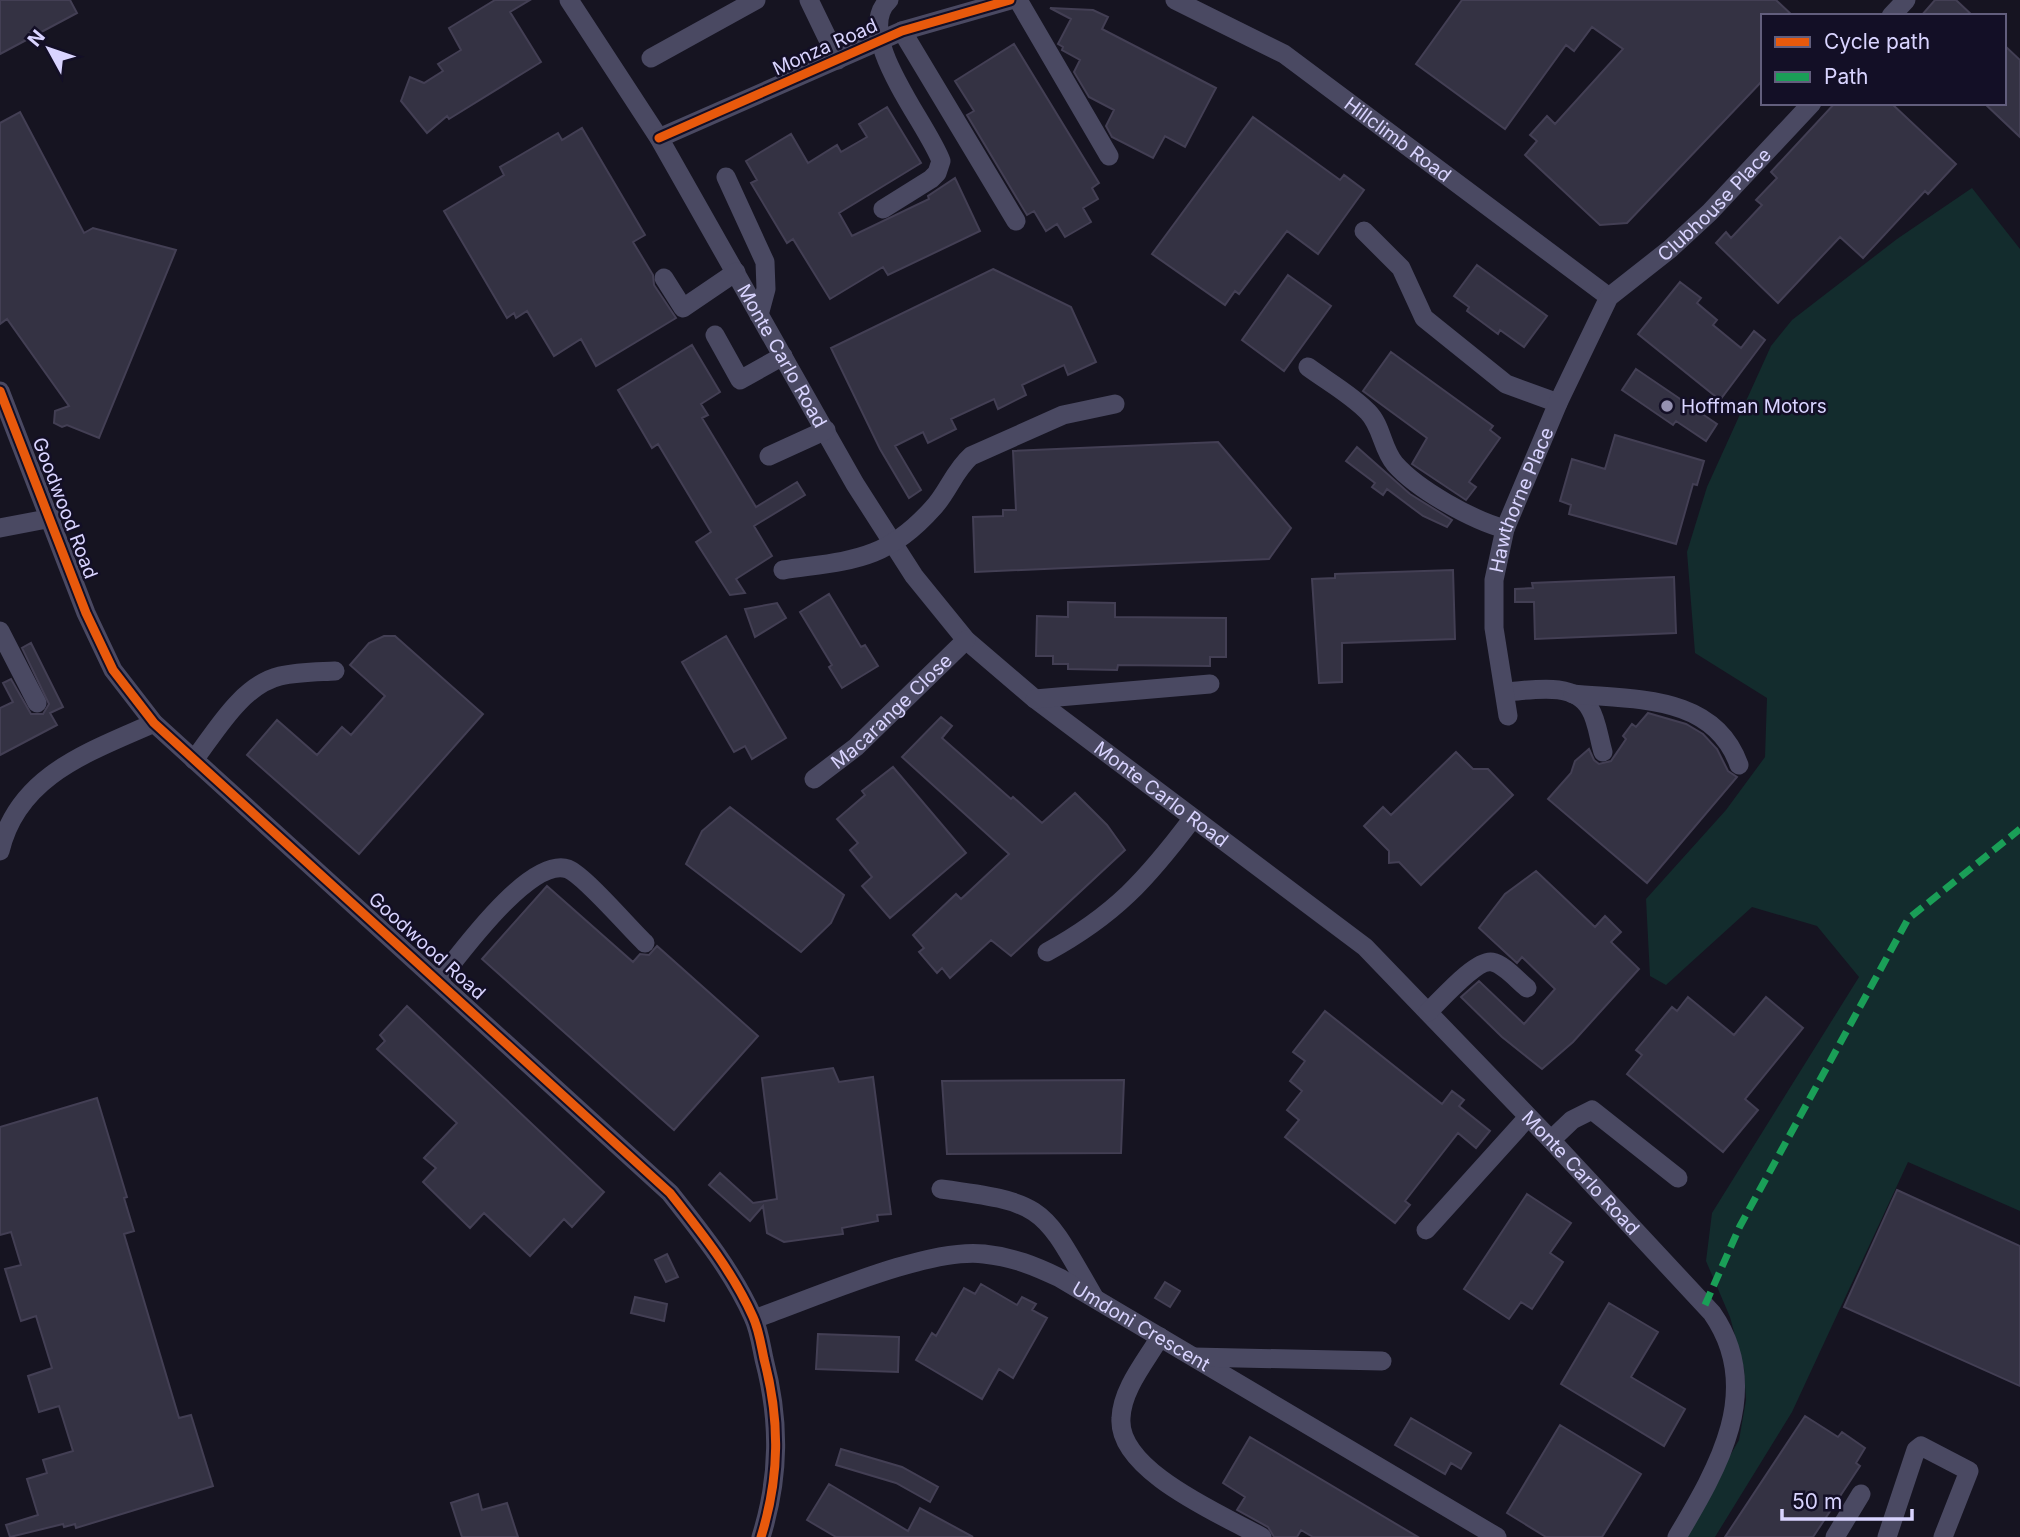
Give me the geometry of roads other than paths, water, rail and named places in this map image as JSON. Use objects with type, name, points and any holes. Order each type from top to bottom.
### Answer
[{"type":"street","name":"Monte Carlo Road","points":[[569,0],[659,138],[855,484],[914,576],[966,640],[1035,699],[1365,947],[1551,1140],[1705,1305],[1724,1331],[1732,1352],[1737,1380],[1730,1427],[1704,1491],[1677,1537]]},
{"type":"street","points":[[650,58],[756,0]]},
{"type":"street","points":[[809,0],[838,60]]},
{"type":"street","points":[[883,209],[931,179],[939,170],[941,161],[895,76],[877,27],[878,15],[889,0]]},
{"type":"street","name":"Monza Road","points":[[659,138],[902,31],[1010,0]]},
{"type":"street","points":[[1018,0],[1109,156]]},
{"type":"street","name":"Hillclimb Road","points":[[1175,0],[1284,54],[1609,297]]},
{"type":"street","points":[[1893,14],[1906,0]]},
{"type":"street","points":[[902,31],[1016,220]]},
{"type":"street","name":"Clubhouse Place","points":[[1609,297],[1670,249],[1710,212],[1810,105]]},
{"type":"street","points":[[726,177],[765,262],[766,289],[759,315]]},
{"type":"street","points":[[1364,231],[1401,268],[1424,317],[1506,383],[1558,403]]},
{"type":"street","points":[[664,278],[683,308],[736,272]]},
{"type":"street","name":"Hawthorne Place","points":[[1508,716],[1507,692],[1494,628],[1494,580],[1505,529],[1558,403],[1609,297]]},
{"type":"street","points":[[715,335],[740,380],[783,356]]},
{"type":"street","points":[[1308,368],[1366,409],[1375,420],[1395,464],[1437,497],[1482,523],[1505,529]]},
{"type":"street","name":"Goodwood Road","points":[[0,391],[52,518],[86,613],[113,670],[154,723],[670,1193],[711,1245],[754,1319],[775,1400],[777,1462],[771,1506],[761,1537]]},
{"type":"street","points":[[783,570],[865,558],[894,544],[936,506],[960,466],[971,456],[1063,415],[1115,404]]},
{"type":"street","points":[[769,456],[826,430]]},
{"type":"street","points":[[0,528],[52,518]]},
{"type":"street","points":[[0,631],[37,703]]},
{"type":"street","name":"Macarange Close","points":[[814,779],[856,747],[966,640]]},
{"type":"street","points":[[194,760],[227,716],[262,683],[279,676],[335,671]]},
{"type":"street","points":[[1035,699],[1210,684]]},
{"type":"street","points":[[1507,692],[1551,688],[1573,694],[1642,699],[1679,706],[1707,722],[1732,745],[1739,765]]},
{"type":"street","points":[[1573,694],[1590,707],[1603,752]]},
{"type":"street","points":[[0,851],[14,813],[47,775],[78,757],[154,723]]},
{"type":"street","points":[[1047,952],[1096,924],[1124,901],[1193,818]]},
{"type":"street","points":[[439,980],[511,897],[536,875],[559,867],[576,874],[645,943]]},
{"type":"street","points":[[1428,1012],[1464,976],[1485,962],[1495,962],[1528,988]]},
{"type":"street","points":[[1551,1140],[1572,1120],[1592,1110],[1678,1178]]},
{"type":"street","points":[[1426,1230],[1528,1117]]},
{"type":"street","points":[[941,1189],[997,1196],[1037,1212],[1055,1230],[1095,1298]]},
{"type":"street","name":"Umdoni Crescent","points":[[754,1319],[942,1256],[982,1254],[1024,1261],[1095,1298],[1497,1537]]},
{"type":"street","points":[[1160,1337],[1125,1397],[1120,1420],[1125,1443],[1145,1468],[1262,1537]]},
{"type":"street","points":[[1193,1357],[1382,1361]]},
{"type":"street","points":[[1887,1537],[1916,1450],[1921,1446],[1969,1471],[1942,1537]]},
{"type":"street","points":[[1835,1537],[1861,1494]]},
{"type":"place","name":"Hoffman Motors","points":[[1667,406]]}]
